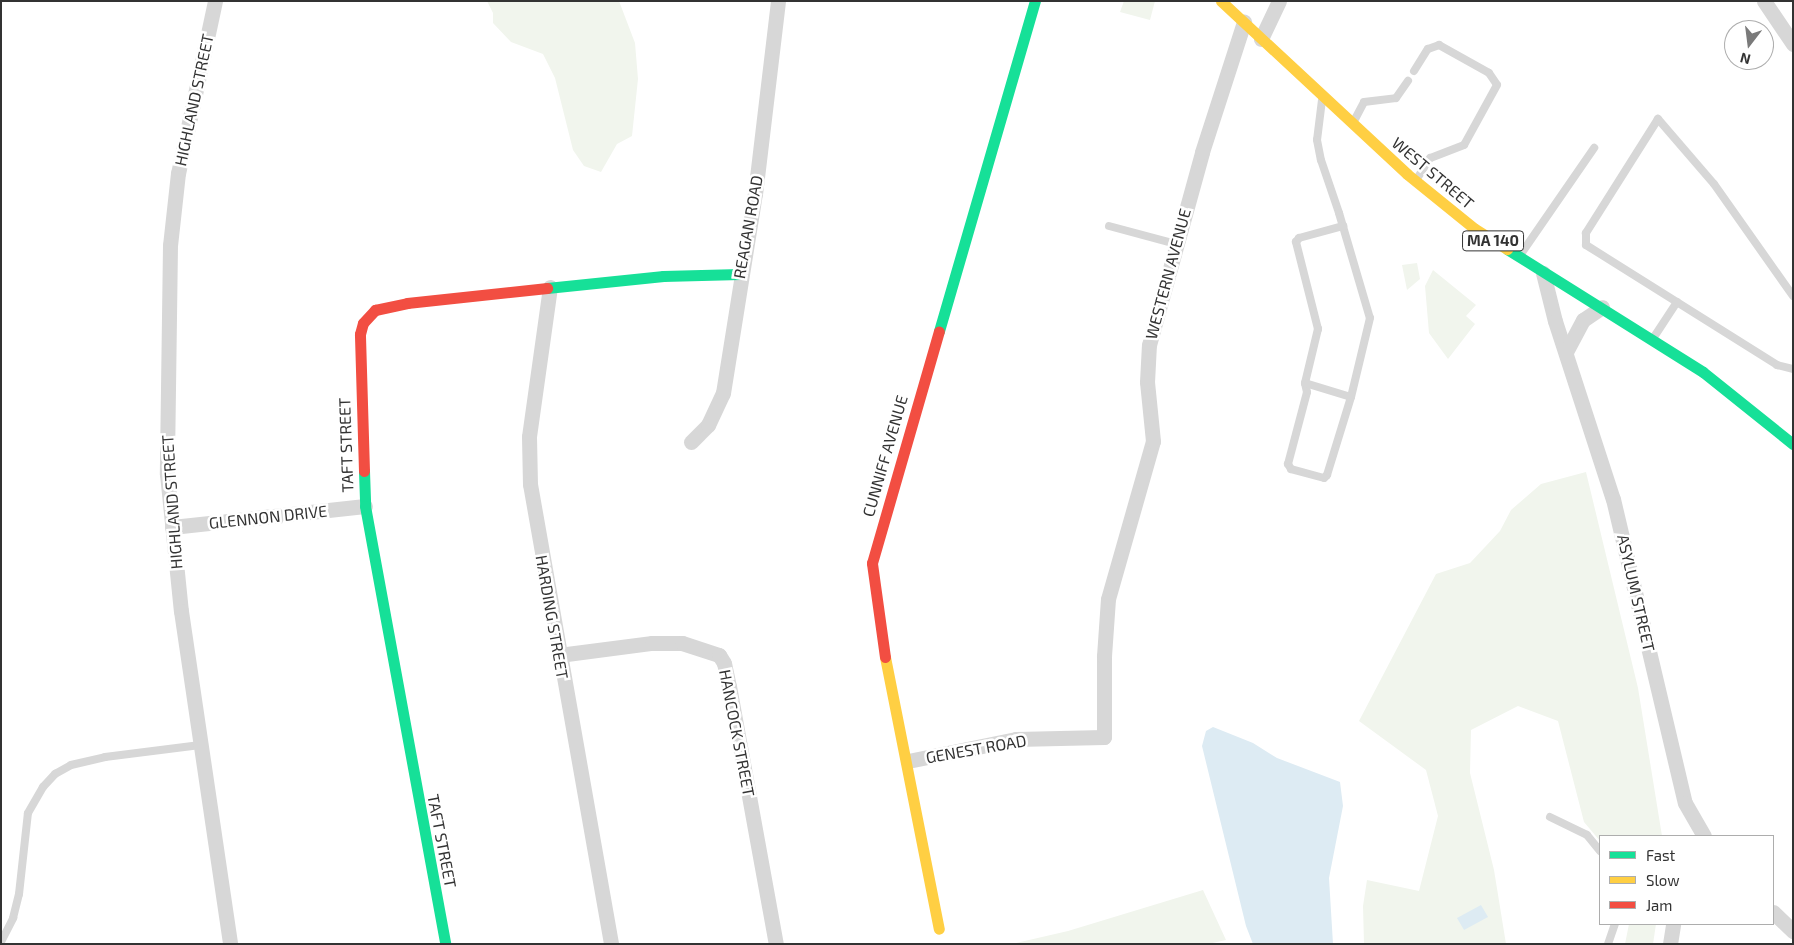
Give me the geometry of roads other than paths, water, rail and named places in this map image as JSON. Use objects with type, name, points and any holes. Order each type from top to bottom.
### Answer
[{"type":"street","name":"HIGHLAND STREET","points":[[215,1],[178,173],[170,245],[166,474],[200,745],[230,944]]},
{"type":"street","name":"REAGAN ROAD","points":[[691,442],[708,425],[723,393],[740,274],[755,194],[778,1]]},
{"type":"street","name":"CUNNIFF AVENUE","points":[[939,929],[908,761],[877,614],[873,586],[874,554],[1035,1]]},
{"type":"street","name":"WEST STREET","points":[[1221,1],[1352,124],[1416,181],[1475,229],[1543,273],[1653,339],[1752,408],[1793,444]]},
{"type":"street","points":[[1262,39],[1279,1]]},
{"type":"street","points":[[1764,1],[1793,44]]},
{"type":"street","name":"WESTERN AVENUE","points":[[1104,738],[1104,656],[1108,599],[1154,441],[1147,382],[1149,345],[1176,244],[1244,22]]},
{"type":"street","name":"ASYLUM STREET","points":[[1543,273],[1555,322],[1567,350],[1613,499],[1685,803],[1694,829]]},
{"type":"street","name":"TAFT STREET","points":[[445,944],[364,506],[360,334],[368,316],[375,310],[394,304],[663,276],[740,274]]},
{"type":"street","name":"HARDING STREET","points":[[550,287],[529,436],[530,484],[611,944]]},
{"type":"street","points":[[1567,350],[1583,320],[1602,307]]},
{"type":"street","name":"GLENNON DRIVE","points":[[172,527],[364,506]]},
{"type":"street","name":"HANCOCK STREET","points":[[559,655],[652,642],[682,643],[719,655],[724,663],[729,686],[776,944]]},
{"type":"street","name":"GENEST ROAD","points":[[908,761],[1016,739],[1104,738]]},
{"type":"street","points":[[1774,913],[1793,931]]},
{"type":"street","points":[[1670,944],[1673,925]]},
{"type":"lane","points":[[1414,71],[1428,49],[1439,44],[1489,74],[1497,85],[1464,145],[1430,158],[1416,181]]},
{"type":"lane","points":[[1352,124],[1364,102],[1396,98],[1408,81]]},
{"type":"lane","points":[[1323,96],[1317,140],[1343,226],[1370,318],[1351,397],[1327,476],[1324,478],[1291,469],[1288,464],[1307,392],[1305,384],[1318,322],[1296,242],[1299,238],[1343,226]]},
{"type":"lane","points":[[1793,296],[1714,184],[1658,119],[1584,240],[1589,248],[1777,364],[1793,369]]},
{"type":"lane","points":[[1518,257],[1594,148]]},
{"type":"lane","points":[[1109,226],[1176,244]]},
{"type":"lane","points":[[1653,339],[1677,302]]},
{"type":"lane","points":[[1305,384],[1351,397]]},
{"type":"lane","points":[[1,942],[13,918],[19,894],[28,813],[43,787],[55,774],[71,765],[106,757],[200,745]]},
{"type":"lane","points":[[1550,816],[1587,835],[1599,850]]},
{"type":"lane","points":[[1608,944],[1615,925]]}]
